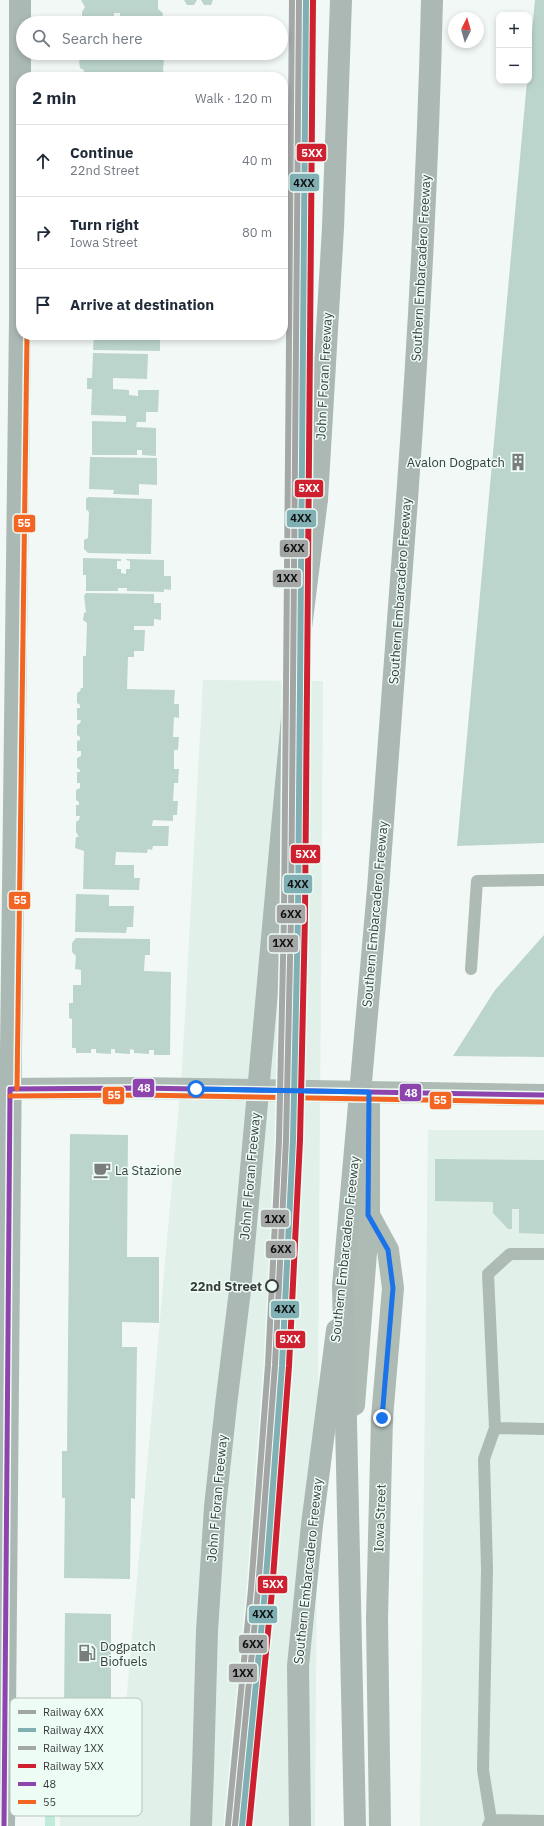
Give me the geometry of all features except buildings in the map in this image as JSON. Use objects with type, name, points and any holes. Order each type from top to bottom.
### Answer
[{"type":"highway","name":"John F Foran Freeway","points":[[202,1826],[207,1631],[215,1507],[240,1290],[298,652],[317,499],[333,228],[341,0]]},
{"type":"highway","name":"Southern Embarcadero Freeway","points":[[300,1826],[298,1666],[312,1525],[343,1286],[378,890],[407,499],[424,230],[432,0]]},
{"type":"highway","points":[[343,1286],[355,1826]]},
{"type":"main road","points":[[20,0],[20,16]]},
{"type":"main road","points":[[20,60],[20,72]]},
{"type":"main road","points":[[4,1826],[3,1669],[5,1089],[20,340]]},
{"type":"street","points":[[5,1089],[196,1089],[544,1095]]},
{"type":"street","points":[[348,1826],[348,1618],[353,1415],[368,1215],[359,1092]]},
{"type":"street","name":"Iowa Street","points":[[368,1215],[388,1250],[393,1288],[382,1418],[377,1618],[380,1826]]},
{"type":"lane","points":[[471,969],[477,881],[544,880]]},
{"type":"lane","points":[[544,1254],[510,1254],[488,1274],[495,1428],[484,1459],[487,1569],[482,1770],[489,1823],[544,1821]]},
{"type":"lane","points":[[495,1428],[544,1429]]},
{"type":"shaded area","points":[[203,680],[323,681],[315,1826],[60,1826],[60,1816],[142,1816],[142,1698],[127,1698],[182,1070]]},
{"type":"shaded area","points":[[428,1130],[544,1130],[544,1826],[420,1826]]},
{"type":"green space","points":[[45,1816],[55,1816],[55,1826],[45,1826]]},
{"type":"rail line","name":"1XX","points":[[228,1825],[251,1589],[268,1365],[279,1140],[284,915],[292,0]]},
{"type":"rail line","name":"6XX","points":[[235,1826],[258,1590],[275,1365],[286,1140],[291,915],[299,0]]},
{"type":"rail line","name":"4XX","points":[[242,1826],[265,1591],[282,1366],[293,1140],[298,915],[306,0]]},
{"type":"rail line","name":"5XX","points":[[249,1826],[272,1591],[289,1366],[300,1140],[305,915],[313,0]]},
{"type":"transit line","name":"55","points":[[17,1089],[27,340]]},
{"type":"transit line","name":"48","points":[[10,1089],[138,1088],[544,1095]]},
{"type":"transit line","name":"48","points":[[4,1826],[10,1089]]},
{"type":"transit line","name":"55","points":[[10,1096],[138,1095],[544,1102]]},
{"type":"place","name":"Avalon Dogpatch","points":[[518,462]]},
{"type":"place","name":"La Stazione","points":[[102,1170]]},
{"type":"place","name":"22nd Street","points":[[272,1286]]},
{"type":"place","name":"Dogpatch Biofuels","points":[[87,1653]]},
{"type":"route","points":[[196,1089],[369,1092],[368,1215],[388,1250],[393,1288],[382,1418]]}]
